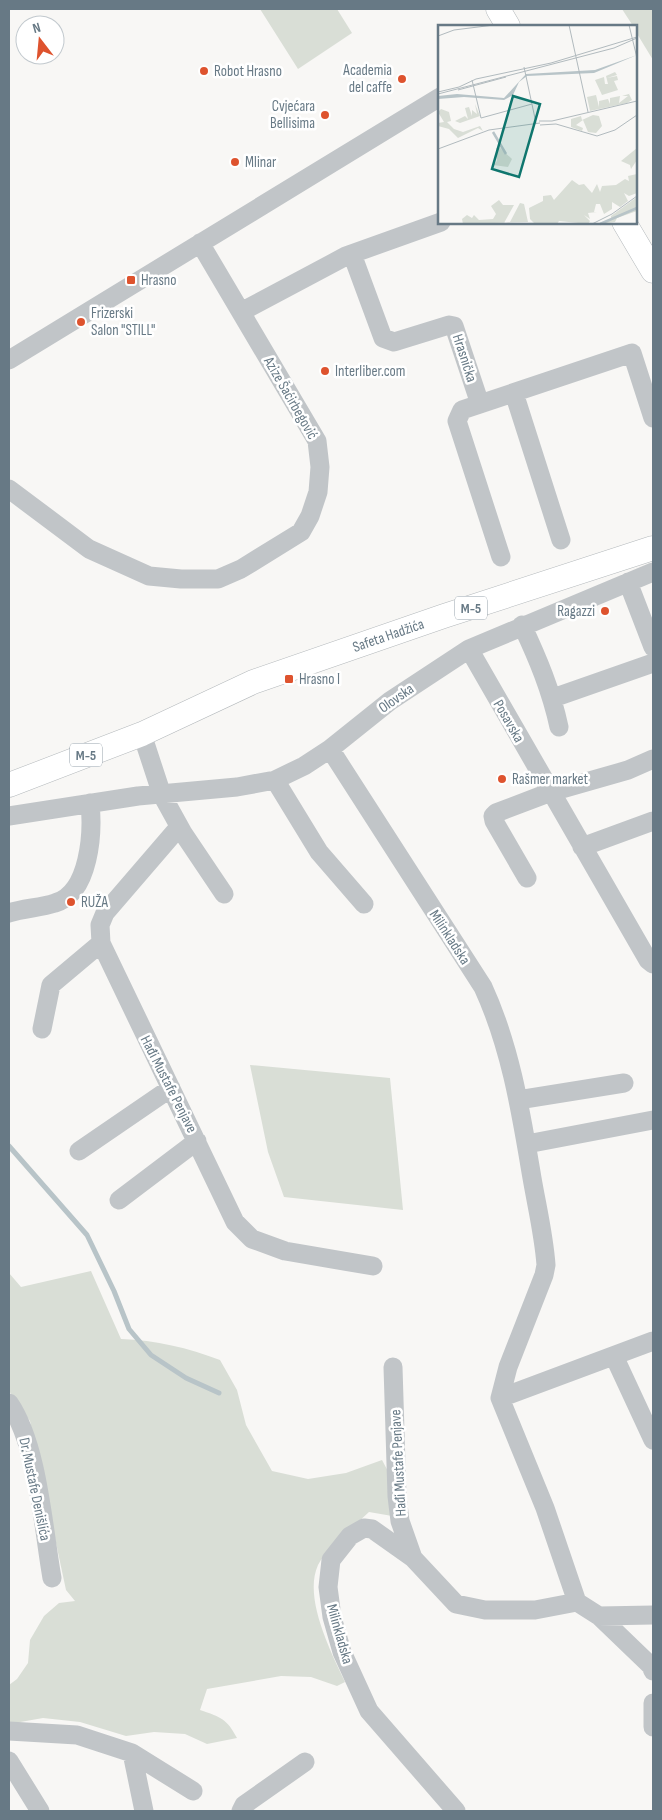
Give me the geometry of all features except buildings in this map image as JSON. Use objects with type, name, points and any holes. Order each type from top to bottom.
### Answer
[{"type":"main road","points":[[498,9],[507,25]]},
{"type":"main road","points":[[625,224],[653,271]]},
{"type":"main road","name":"Safeta Hadžića","points":[[9,785],[142,734],[246,685],[289,669],[444,616],[650,554]]},
{"type":"street","points":[[9,360],[438,98]]},
{"type":"street","points":[[242,312],[352,254],[438,223]]},
{"type":"street","name":"Azize Šaćirbegović","points":[[9,489],[89,548],[149,576],[181,579],[218,578],[241,569],[301,532],[310,516],[318,492],[320,467],[317,440],[200,243]]},
{"type":"street","name":"Hrasnička","points":[[352,254],[383,338],[394,342],[449,325],[454,326],[480,404]]},
{"type":"street","points":[[501,558],[458,420],[462,410],[632,353],[653,418]]},
{"type":"street","points":[[514,393],[561,540]]},
{"type":"street","name":"Olovska","points":[[162,795],[275,780],[304,766],[330,749],[390,701],[469,649],[522,625],[628,582],[650,554]]},
{"type":"street","points":[[628,582],[653,647]]},
{"type":"street","points":[[522,625],[553,698],[559,727]]},
{"type":"street","name":"Posavska","points":[[469,649],[648,960],[653,964]]},
{"type":"street","points":[[553,698],[653,663]]},
{"type":"street","points":[[142,734],[162,795],[179,827],[224,894]]},
{"type":"street","name":"Milinkladska","points":[[330,749],[483,988],[498,1021],[527,1144],[546,1265],[544,1275],[508,1367],[500,1398]]},
{"type":"street","points":[[527,878],[493,816],[496,813],[551,792],[628,770],[653,759]]},
{"type":"street","points":[[275,780],[319,852],[364,904]]},
{"type":"street","points":[[9,816],[90,803],[162,795]]},
{"type":"street","points":[[9,913],[55,903],[74,890],[89,848],[90,803]]},
{"type":"street","points":[[582,846],[653,820]]},
{"type":"street","points":[[42,1029],[50,985],[101,942],[100,925],[105,913],[179,827]]},
{"type":"street","name":"Hađi Mustafe Penjave","points":[[101,942],[235,1222],[252,1239],[285,1252],[373,1266]]},
{"type":"street","points":[[518,1100],[624,1083]]},
{"type":"street","points":[[80,1151],[171,1088]]},
{"type":"street","points":[[527,1144],[653,1120]]},
{"type":"street","points":[[119,1200],[197,1142]]},
{"type":"street","points":[[653,1341],[500,1398],[545,1508],[577,1602],[599,1616],[644,1659],[653,1672]]},
{"type":"street","points":[[614,1356],[653,1440]]},
{"type":"street","name":"Hađi Mustafe Penjave","points":[[394,1367],[397,1496],[400,1521],[413,1558]]},
{"type":"street","name":"Dr. Mustafe Denišlića","points":[[9,1403],[18,1417],[27,1443],[52,1578]]},
{"type":"street","name":"Milinkladska","points":[[456,1811],[369,1712],[342,1652],[332,1617],[328,1587],[331,1560],[350,1536],[364,1528],[372,1529],[413,1558],[456,1604],[485,1610],[535,1610],[577,1602]]},
{"type":"street","points":[[599,1616],[653,1615]]},
{"type":"street","points":[[653,1704],[653,1728]]},
{"type":"street","points":[[9,1732],[77,1735],[132,1753],[193,1791]]},
{"type":"street","points":[[132,1753],[144,1811]]},
{"type":"street","points":[[9,1761],[40,1811]]},
{"type":"street","points":[[240,1811],[244,1805],[304,1762]]},
{"type":"shaded area","points":[[260,9],[337,9],[352,33],[298,69]]},
{"type":"shaded area","points":[[622,9],[653,9],[653,60],[637,34],[637,25],[632,25]]},
{"type":"shaded area","points":[[250,1065],[390,1078],[403,1210],[284,1197],[268,1152]]},
{"type":"shaded area","points":[[91,1271],[121,1339],[172,1345],[220,1360],[237,1390],[246,1425],[272,1471],[308,1479],[346,1473],[382,1460],[390,1475],[398,1517],[369,1512],[341,1537],[322,1558],[314,1578],[316,1609],[326,1640],[345,1682],[337,1686],[311,1677],[281,1676],[207,1689],[200,1710],[223,1720],[237,1738],[207,1744],[185,1734],[154,1732],[126,1736],[80,1722],[43,1718],[9,1724],[9,1685],[17,1679],[28,1663],[30,1640],[44,1616],[59,1603],[75,1601],[66,1590],[30,1421],[9,1391],[9,1273],[21,1287]]},
{"type":"waterway","points":[[9,1146],[87,1235],[114,1291],[129,1329],[151,1355],[186,1378],[219,1393]]},
{"type":"place","name":"Robot Hrasno","points":[[204,71]]},
{"type":"place","name":"Academia del caffe","points":[[402,79]]},
{"type":"place","name":"Cvjećara Bellisima","points":[[325,115]]},
{"type":"place","name":"Mlinar","points":[[235,162]]},
{"type":"place","name":"Hrasno","points":[[131,280]]},
{"type":"place","name":"Frizerski Salon \"STILL\"","points":[[81,322]]},
{"type":"place","name":"Interliber.com","points":[[325,371]]},
{"type":"place","name":"Ragazzi","points":[[605,611]]},
{"type":"place","name":"Hrasno I","points":[[289,679]]},
{"type":"place","name":"Rašmer market","points":[[502,779]]},
{"type":"place","name":"RUŽA","points":[[71,902]]}]
